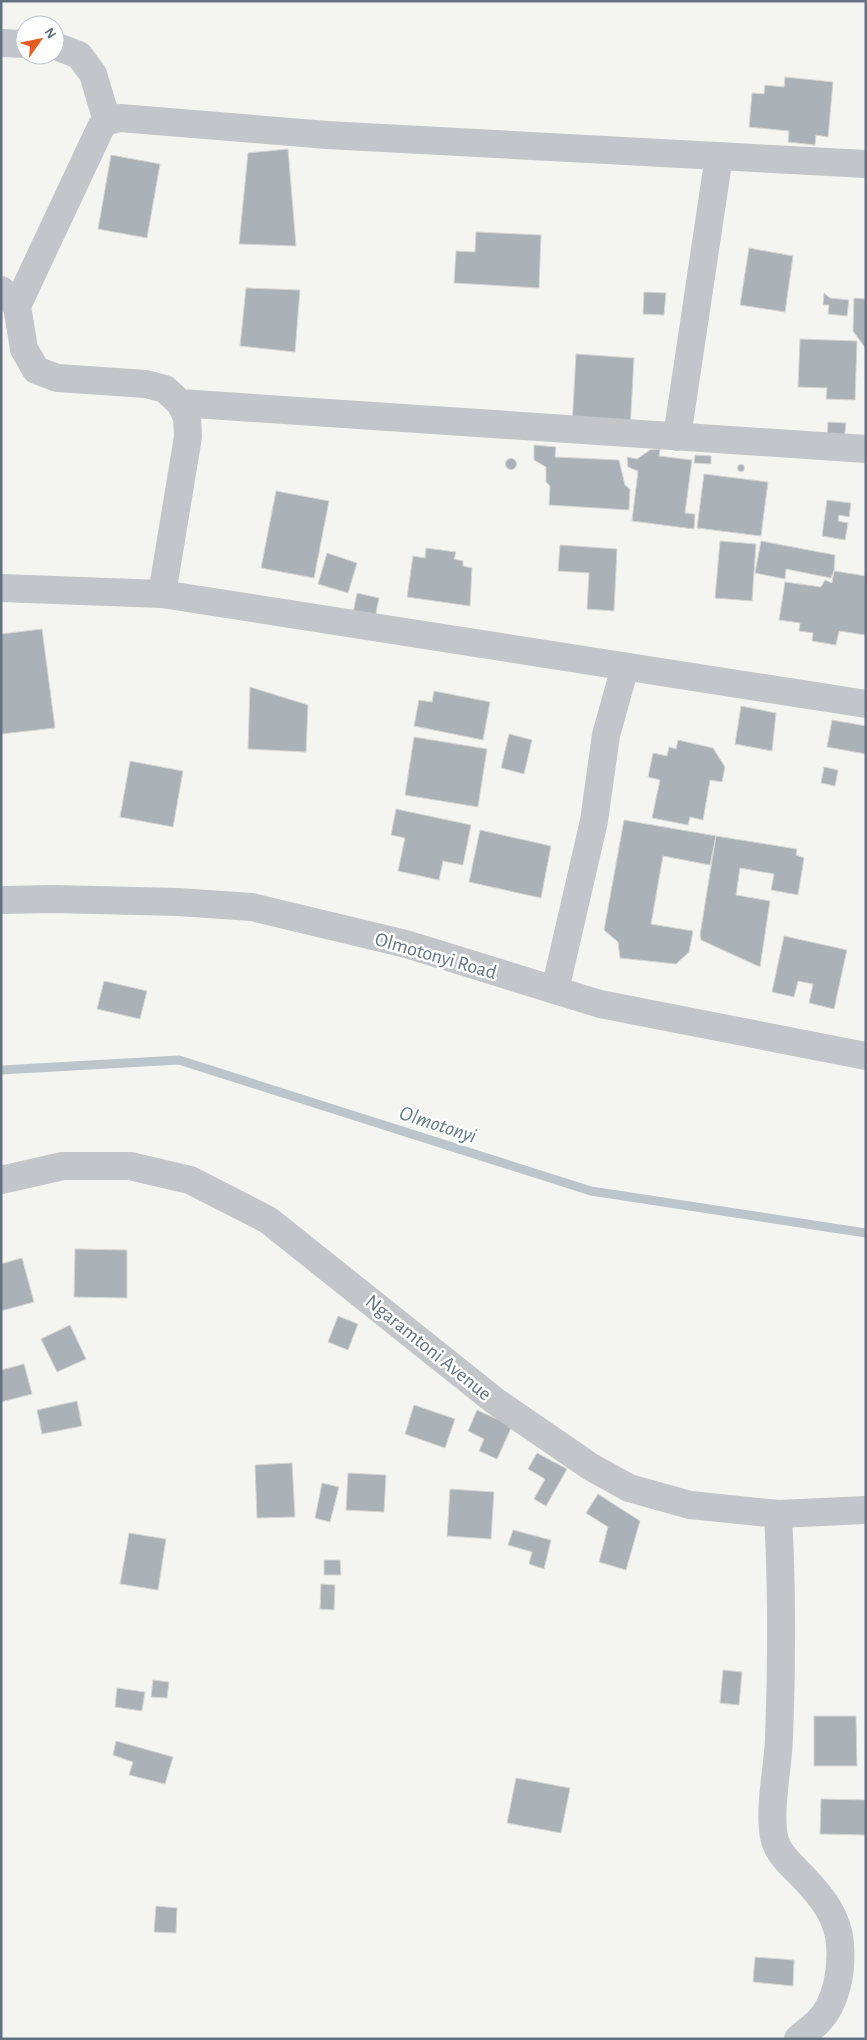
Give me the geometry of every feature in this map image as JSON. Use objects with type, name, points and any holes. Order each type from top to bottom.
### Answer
[{"type":"street","points":[[1,43],[15,44]]},
{"type":"street","points":[[65,50],[79,55],[93,74],[107,121]]},
{"type":"street","points":[[162,594],[188,437],[187,417],[180,403],[165,390],[146,384],[57,378],[36,370],[24,349],[9,298],[101,126],[107,121],[120,118],[327,134],[866,164]]},
{"type":"street","points":[[677,437],[719,156]]},
{"type":"street","points":[[180,403],[866,449]]},
{"type":"street","points":[[1,588],[162,594],[866,704]]},
{"type":"street","points":[[555,990],[594,821],[606,735],[625,667]]},
{"type":"street","name":"Olmotonyi Road","points":[[1,900],[53,899],[178,902],[252,907],[406,944],[600,1004],[866,1056]]},
{"type":"street","name":"Ngaramtoni Avenue","points":[[1,1180],[63,1166],[130,1166],[190,1180],[268,1220],[495,1401],[591,1467],[629,1488],[690,1505],[778,1514],[866,1510]]},
{"type":"street","points":[[778,1514],[782,1584],[780,1721],[773,1829],[776,1844],[784,1859],[804,1878],[832,1913],[840,1943],[839,1972],[834,1997],[819,2021],[798,2039]]},
{"type":"building","points":[[785,77],[833,82],[828,137],[816,135],[815,145],[788,142],[789,131],[749,127],[752,93],[764,94],[765,85],[784,87]]},
{"type":"building","points":[[288,149],[296,246],[239,244],[248,153]]},
{"type":"building","points":[[111,155],[160,164],[147,238],[98,229]]},
{"type":"building","points":[[476,232],[541,235],[539,288],[454,283],[456,251],[475,252]]},
{"type":"building","points":[[749,248],[793,256],[785,312],[740,305]]},
{"type":"building","points":[[246,288],[300,290],[295,352],[240,346]]},
{"type":"building","points":[[644,292],[666,293],[664,315],[643,314]]},
{"type":"building","points":[[824,293],[830,298],[849,300],[847,316],[828,314],[829,305],[823,305]]},
{"type":"building","points":[[854,298],[866,299],[866,349],[853,331]]},
{"type":"building","points":[[800,339],[857,341],[855,400],[826,399],[827,388],[798,387]]},
{"type":"building","points":[[576,354],[634,358],[630,430],[572,426]]},
{"type":"building","points":[[828,422],[846,423],[844,440],[827,438]]},
{"type":"building","points":[[534,445],[556,447],[555,457],[619,460],[625,485],[630,489],[629,510],[549,505],[550,486],[546,482],[546,467],[534,460]]},
{"type":"building","points":[[660,449],[659,456],[692,460],[685,513],[695,514],[694,529],[632,521],[638,471],[628,467],[627,457],[637,459],[650,450]]},
{"type":"building","points":[[695,455],[711,456],[711,464],[694,463]]},
{"type":"building","points":[[511,458],[517,464],[511,470],[505,464]]},
{"type":"building","points":[[741,464],[745,468],[741,472],[737,468]]},
{"type":"building","points":[[704,474],[768,482],[761,536],[697,528]]},
{"type":"building","points":[[276,491],[329,501],[314,578],[261,568]]},
{"type":"building","points":[[827,500],[851,503],[849,517],[839,515],[838,521],[848,523],[845,540],[822,536]]},
{"type":"building","points":[[720,541],[756,544],[752,601],[715,598]]},
{"type":"building","points":[[761,541],[835,555],[834,571],[831,578],[786,569],[785,579],[755,573]]},
{"type":"building","points":[[560,545],[617,549],[614,611],[587,609],[589,573],[558,571]]},
{"type":"building","points":[[426,548],[456,552],[454,559],[463,561],[463,566],[472,568],[470,606],[407,597],[413,556],[425,558]]},
{"type":"building","points":[[327,553],[357,563],[348,593],[318,584]]},
{"type":"building","points":[[834,571],[866,576],[866,635],[839,631],[836,645],[812,641],[813,633],[799,631],[800,623],[779,620],[785,582],[821,587],[825,580],[832,583]]},
{"type":"building","points":[[357,593],[379,598],[374,623],[352,618]]},
{"type":"building","points":[[42,629],[55,728],[1,734],[1,634]]},
{"type":"building","points":[[250,687],[308,705],[306,752],[248,749]]},
{"type":"building","points":[[434,691],[490,702],[483,740],[414,726],[419,700],[432,702]]},
{"type":"building","points":[[741,706],[776,713],[772,751],[735,744]]},
{"type":"building","points":[[832,720],[866,726],[866,754],[827,747]]},
{"type":"building","points":[[509,734],[532,740],[524,774],[501,768]]},
{"type":"building","points":[[414,737],[487,749],[478,807],[405,795]]},
{"type":"building","points":[[678,740],[713,748],[725,767],[722,782],[710,780],[703,820],[690,817],[688,825],[652,818],[660,780],[648,777],[653,753],[667,756],[669,747],[676,749]]},
{"type":"building","points":[[130,761],[183,771],[173,827],[120,817]]},
{"type":"building","points":[[824,767],[838,770],[835,786],[821,783]]},
{"type":"building","points":[[396,809],[471,825],[463,865],[443,861],[439,880],[398,871],[405,838],[391,835]]},
{"type":"building","points":[[624,820],[716,836],[710,865],[663,856],[651,924],[693,931],[689,952],[676,964],[620,958],[618,942],[604,930]]},
{"type":"building","points":[[480,830],[551,846],[541,898],[469,882]]},
{"type":"building","points":[[716,836],[797,849],[796,855],[804,858],[798,895],[771,890],[774,874],[740,868],[736,895],[770,901],[760,967],[701,940],[700,935]]},
{"type":"building","points":[[784,936],[847,950],[834,1009],[809,1003],[813,984],[798,981],[794,997],[772,992]]},
{"type":"building","points":[[104,981],[147,991],[140,1019],[97,1009]]},
{"type":"building","points":[[75,1249],[127,1250],[127,1298],[74,1297]]},
{"type":"building","points":[[22,1258],[34,1302],[1,1311],[1,1264]]},
{"type":"building","points":[[338,1316],[358,1324],[348,1350],[328,1342]]},
{"type":"building","points":[[70,1325],[86,1359],[57,1372],[41,1339]]},
{"type":"building","points":[[24,1364],[32,1394],[1,1402],[1,1370]]},
{"type":"building","points":[[77,1401],[82,1426],[42,1434],[37,1410]]},
{"type":"building","points":[[414,1405],[455,1419],[445,1448],[405,1434]]},
{"type":"building","points":[[477,1410],[512,1426],[497,1459],[479,1451],[484,1439],[468,1431]]},
{"type":"building","points":[[537,1453],[567,1469],[546,1506],[534,1499],[545,1479],[528,1469]]},
{"type":"building","points":[[292,1463],[295,1517],[257,1518],[255,1465]]},
{"type":"building","points":[[348,1473],[386,1475],[384,1512],[346,1510]]},
{"type":"building","points":[[322,1483],[339,1487],[330,1522],[315,1518]]},
{"type":"building","points":[[450,1489],[494,1492],[491,1539],[447,1536]]},
{"type":"building","points":[[598,1494],[640,1521],[626,1570],[599,1562],[608,1527],[586,1513]]},
{"type":"building","points":[[513,1530],[551,1540],[544,1569],[529,1564],[532,1552],[508,1545]]},
{"type":"building","points":[[129,1533],[166,1539],[158,1590],[120,1584]]},
{"type":"building","points":[[324,1560],[340,1560],[341,1575],[324,1575]]},
{"type":"building","points":[[321,1584],[335,1585],[334,1610],[320,1609]]},
{"type":"building","points":[[723,1670],[742,1672],[739,1705],[720,1703]]},
{"type":"building","points":[[153,1680],[169,1682],[167,1698],[151,1697]]},
{"type":"building","points":[[117,1688],[145,1692],[142,1711],[115,1707]]},
{"type":"building","points":[[814,1716],[856,1716],[857,1766],[814,1766]]},
{"type":"building","points":[[116,1741],[173,1757],[165,1784],[129,1775],[133,1762],[113,1755]]},
{"type":"building","points":[[516,1778],[570,1788],[561,1833],[507,1823]]},
{"type":"building","points":[[821,1799],[866,1800],[866,1835],[820,1834]]},
{"type":"building","points":[[156,1906],[177,1908],[176,1933],[154,1932]]},
{"type":"building","points":[[755,1957],[794,1960],[793,1986],[753,1982]]},
{"type":"waterway","name":"Olmotonyi","points":[[1,1070],[179,1060],[591,1191],[866,1233]]}]
